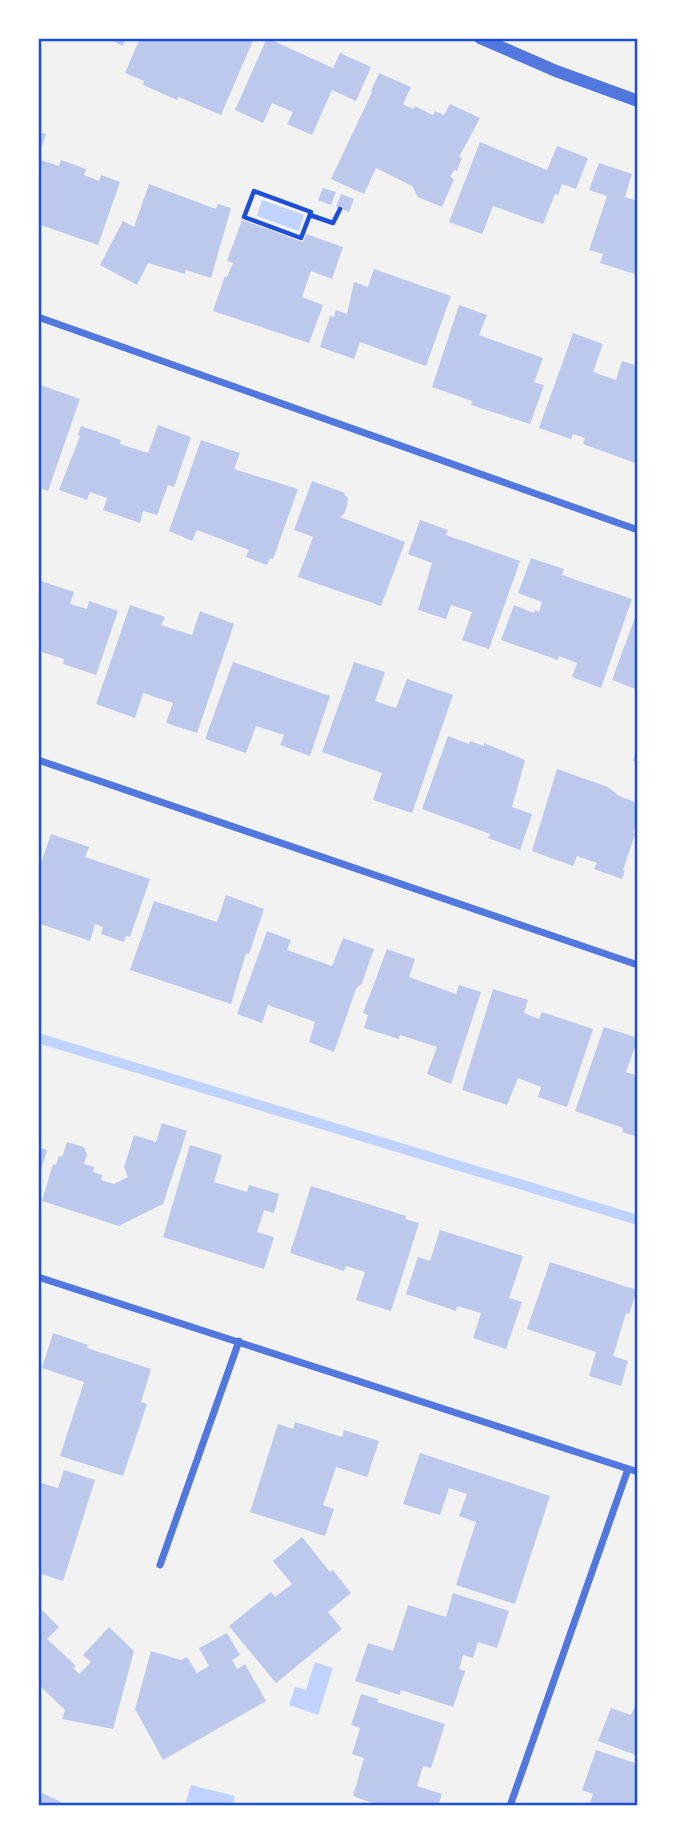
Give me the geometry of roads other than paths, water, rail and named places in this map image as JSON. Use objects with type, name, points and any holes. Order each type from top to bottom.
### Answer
[{"type":"street","points":[[481,38],[555,71],[638,101]]},
{"type":"street","points":[[38,317],[638,530]]},
{"type":"street","points":[[38,761],[638,965]]},
{"type":"street","points":[[38,1277],[638,1472]]},
{"type":"street","points":[[160,1565],[239,1341]]},
{"type":"street","points":[[510,1805],[628,1469]]},
{"type":"water","points":[[262,200],[304,215],[299,231],[257,216]]},
{"type":"water","points":[[315,1662],[333,1668],[318,1715],[289,1705],[295,1687],[306,1690]]},
{"type":"water","points":[[191,1785],[235,1796],[233,1805],[198,1805],[186,1802]]},
{"type":"waterway","points":[[38,1038],[638,1220]]}]
